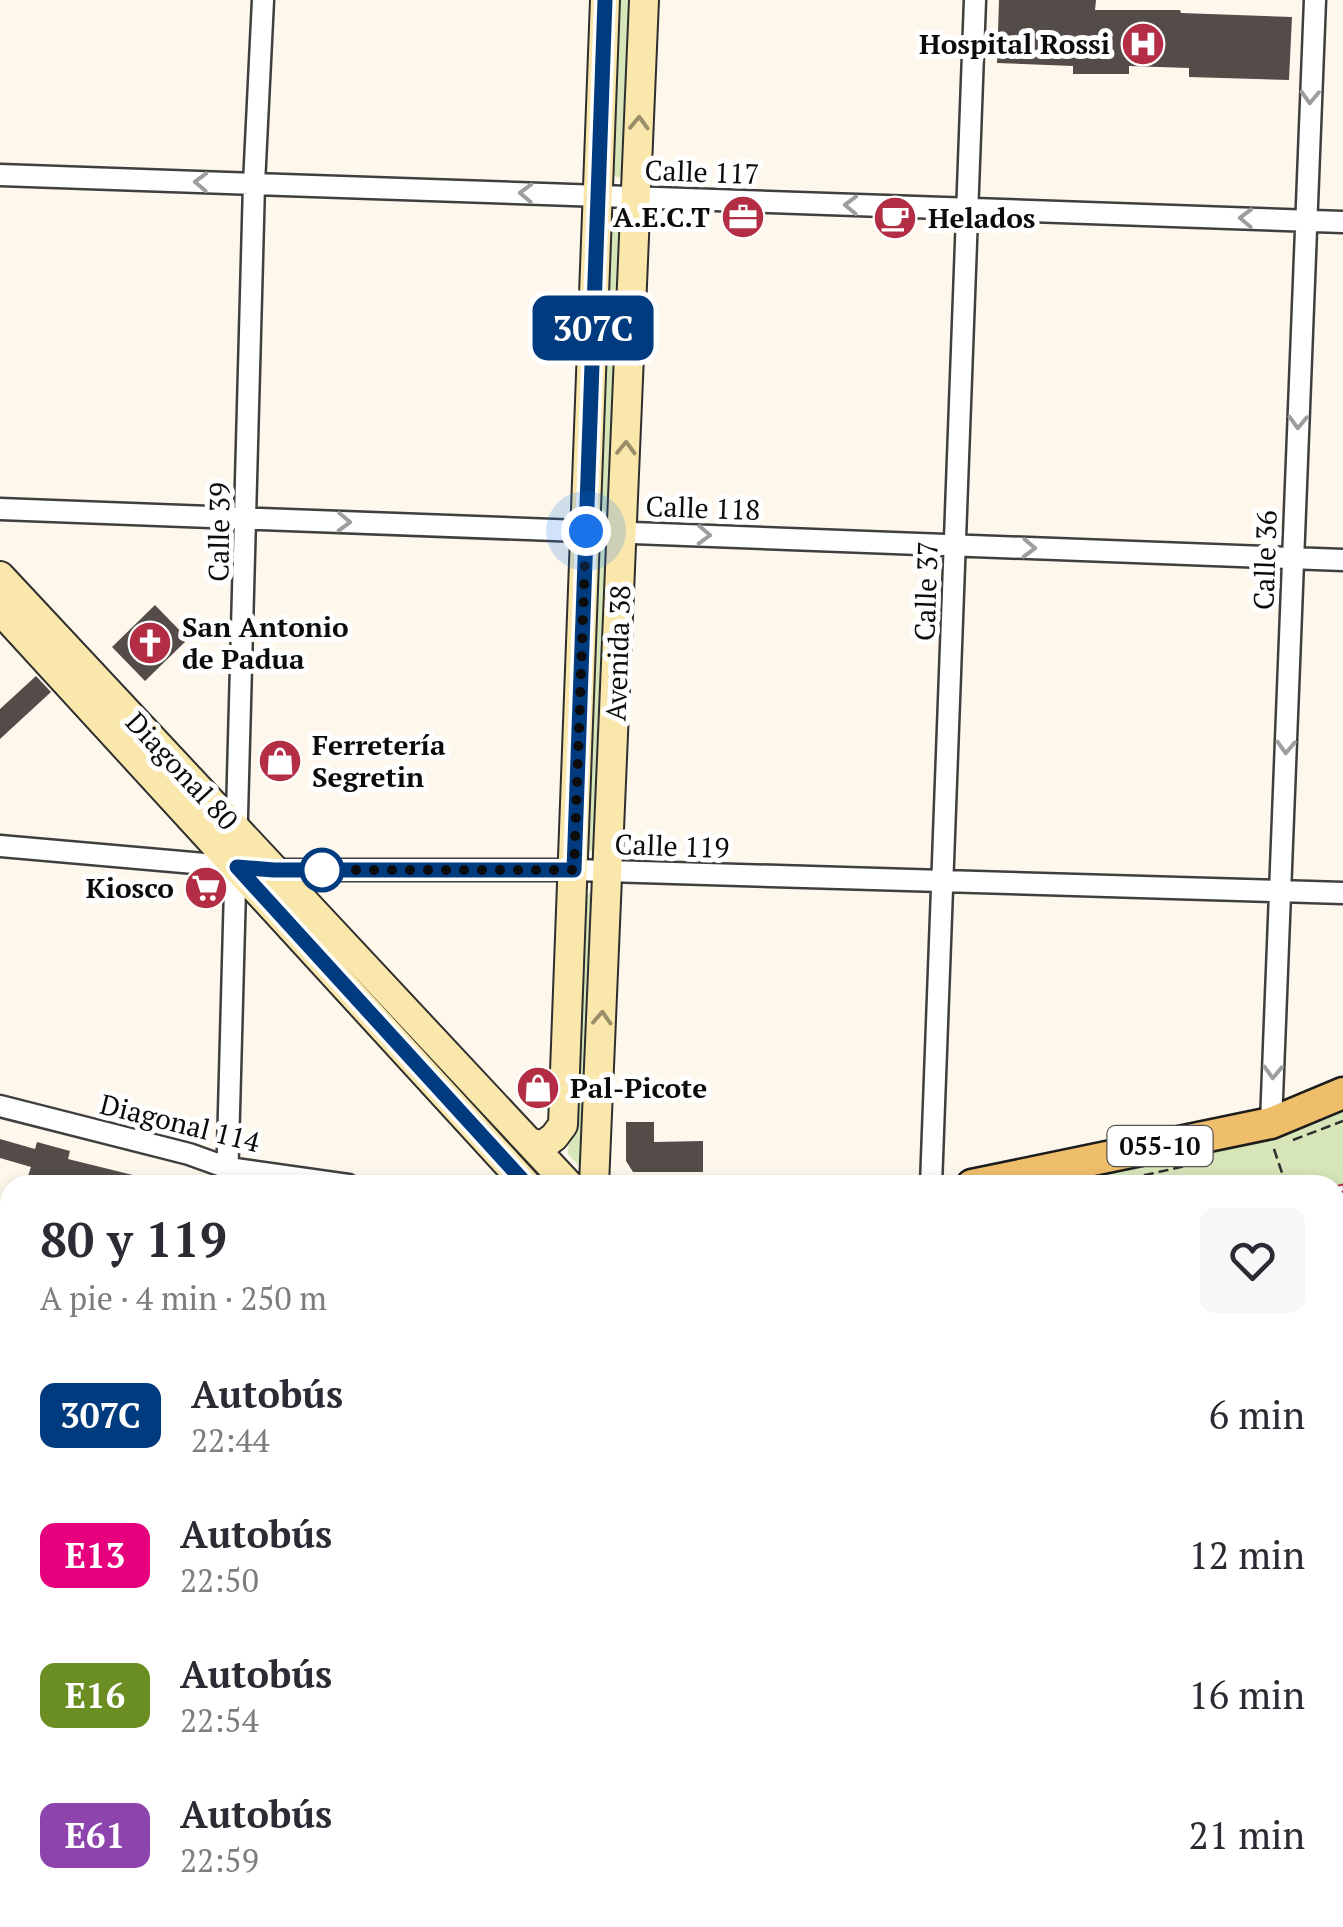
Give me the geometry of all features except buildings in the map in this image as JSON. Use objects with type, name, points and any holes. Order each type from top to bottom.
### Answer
[{"type":"main road","name":"Avenida 38","points":[[529,1142],[542,1146],[563,1124],[605,0]]},
{"type":"main road","name":"Avenida 38","points":[[594,1175],[644,0]]},
{"type":"main road","name":"Diagonal 80","points":[[0,576],[560,1175]]},
{"type":"main road","name":"Diagonal 80","points":[[0,610],[518,1175]]},
{"type":"main road","name":"055-10","points":[[1020,1175],[1271,1123],[1343,1093]]},
{"type":"street","name":"Calle 39","points":[[227,1175],[254,184],[264,0]]},
{"type":"street","name":"Calle 37","points":[[931,1175],[976,0]]},
{"type":"street","name":"Calle 36","points":[[1271,1123],[1314,0]]},
{"type":"street","name":"Calle 117","points":[[0,175],[1343,222]]},
{"type":"street","name":"Calle 118","points":[[0,509],[1343,560]]},
{"type":"street","name":"Calle 119","points":[[0,846],[274,870],[574,870],[1343,893]]},
{"type":"street","name":"Diagonal 114","points":[[0,1106],[189,1154],[225,1175]]},
{"type":"path","points":[[1271,1123],[1283,1175]]},
{"type":"green space","points":[[617,0],[637,0],[630,171],[619,178],[609,173]]},
{"type":"green space","points":[[620,217],[629,228],[618,506],[607,514],[599,506],[609,227]]},
{"type":"green space","points":[[606,547],[616,556],[603,845],[594,853],[584,846],[596,556]]},
{"type":"green space","points":[[590,892],[600,901],[585,1173],[568,1154],[581,901]]},
{"type":"green space","points":[[1343,1104],[1343,1175],[1067,1175]]},
{"type":"bus line","name":"307C","points":[[517,1175],[237,867],[574,870],[605,0]]},
{"type":"place","name":"Hospital Rossi","points":[[1143,44]]},
{"type":"place","name":"A.E.C.T","points":[[743,217]]},
{"type":"place","name":"Helados","points":[[895,218]]},
{"type":"place","name":"San Antonio de Padua","points":[[150,643]]},
{"type":"place","name":"Ferretería Segretin","points":[[280,761]]},
{"type":"place","name":"Kiosco","points":[[206,888]]},
{"type":"place","name":"Pal-Picote","points":[[538,1088]]},
{"type":"route","points":[[322,870],[312,870],[574,870],[586,531]]}]
